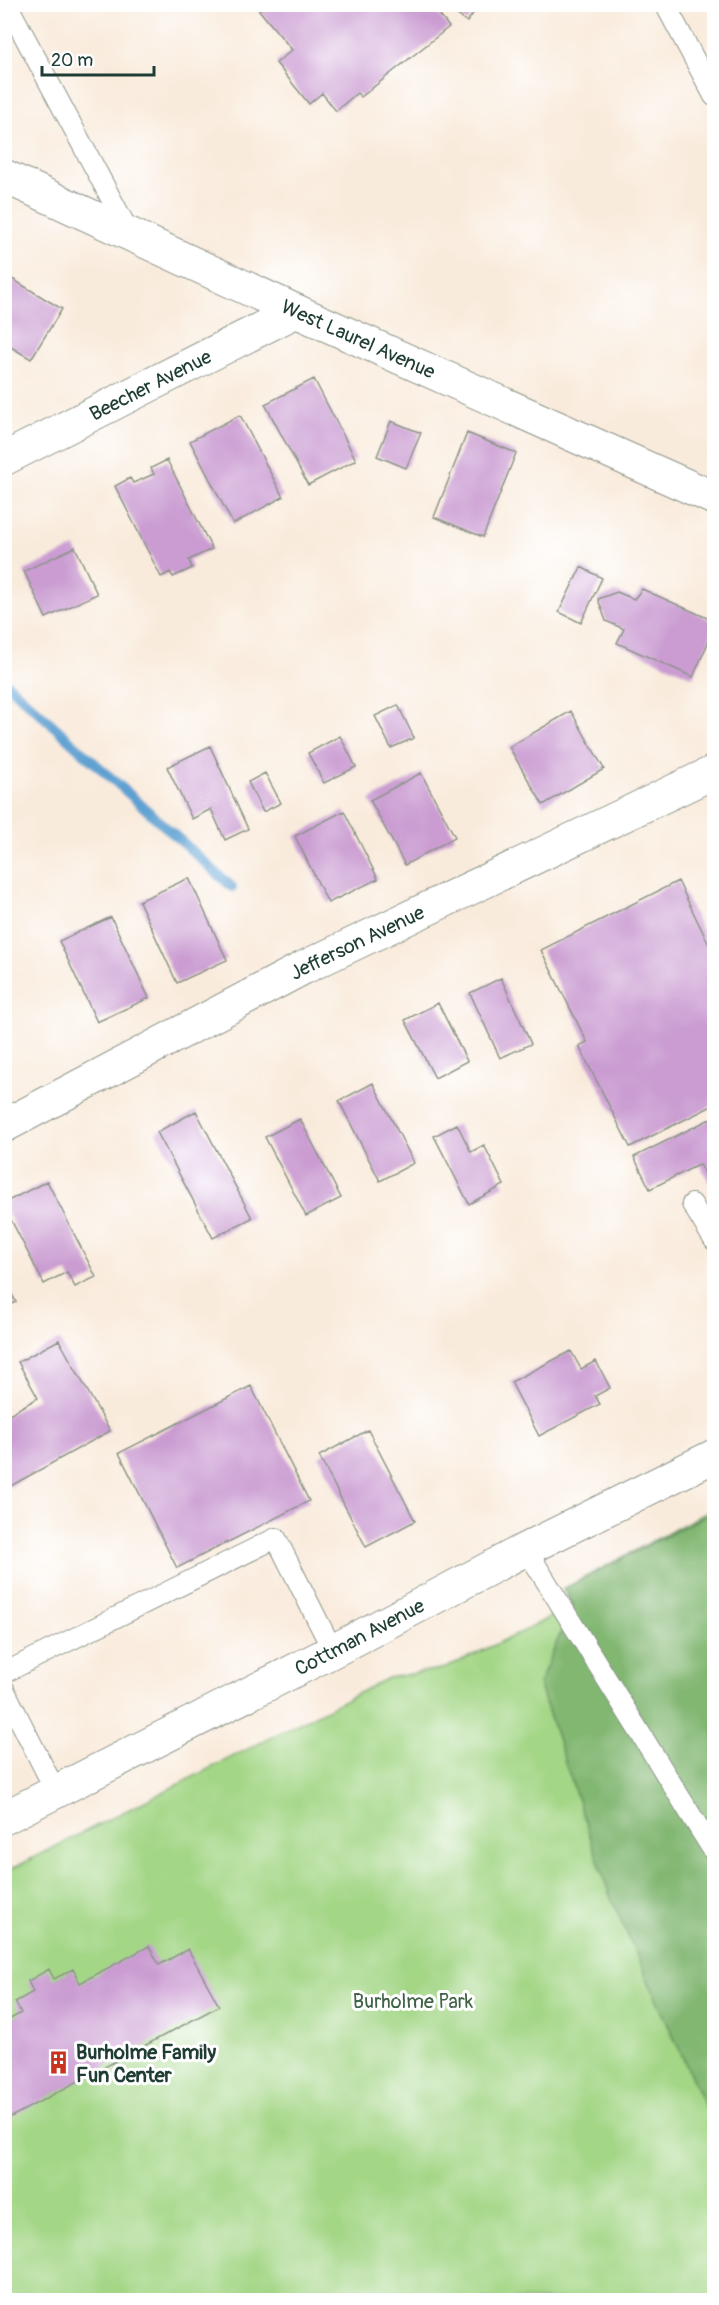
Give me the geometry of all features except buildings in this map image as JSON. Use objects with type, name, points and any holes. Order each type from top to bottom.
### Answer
[{"type":"street","name":"West Laurel Avenue","points":[[4,176],[296,311],[714,498]]},
{"type":"street","name":"Beecher Avenue","points":[[4,459],[296,311]]},
{"type":"street","name":"Jefferson Avenue","points":[[4,1126],[303,968],[714,772]]},
{"type":"street","name":"Cottman Avenue","points":[[4,1818],[333,1652],[526,1549],[714,1456]]},
{"type":"lane","points":[[7,4],[130,234]]},
{"type":"lane","points":[[665,4],[714,96]]},
{"type":"lane","points":[[692,1204],[714,1240]]},
{"type":"lane","points":[[4,1673],[276,1538],[333,1652]]},
{"type":"lane","points":[[526,1549],[714,1852]]},
{"type":"lane","points":[[4,1689],[56,1792]]},
{"type":"green space","name":"Burholme Park","points":[[714,1508],[714,2300],[5,2300],[5,1872],[388,1678],[446,1668],[532,1627],[572,1604],[563,1589]]},
{"type":"green space","points":[[714,1511],[714,2127],[610,1896],[539,1684],[573,1604],[563,1589]]},
{"type":"waterway","points":[[4,681],[232,887]]},
{"type":"place","name":"Burholme Family Fun Center","points":[[58,2063]]}]
